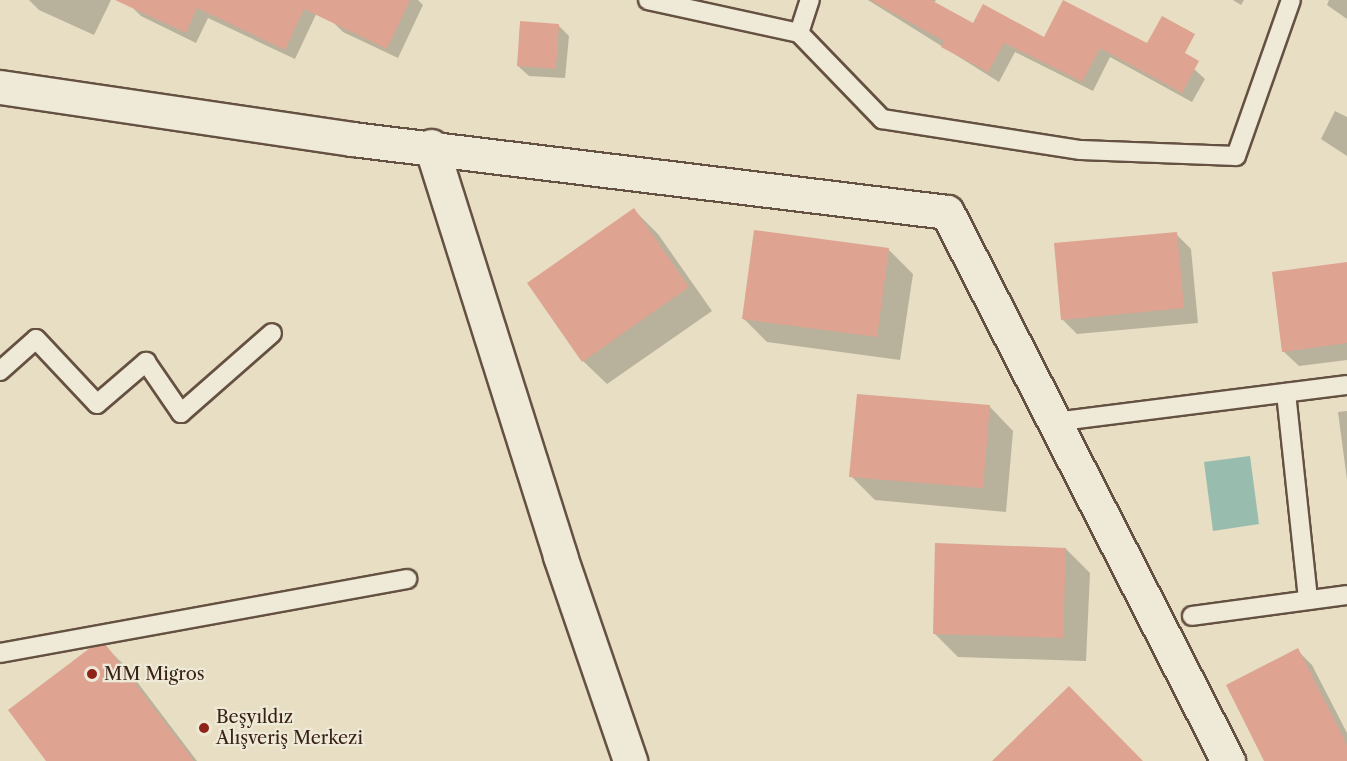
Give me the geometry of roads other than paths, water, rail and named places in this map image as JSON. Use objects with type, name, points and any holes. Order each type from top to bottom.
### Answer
[{"type":"street","points":[[0,87],[352,138],[431,146],[947,212],[1228,761]]},
{"type":"street","points":[[431,146],[560,556],[630,761]]},
{"type":"lane","points":[[648,0],[799,33],[882,119],[1081,150],[1236,156],[1291,0]]},
{"type":"lane","points":[[799,33],[810,0]]},
{"type":"lane","points":[[0,371],[36,339],[97,404],[146,362],[181,413],[272,333]]},
{"type":"lane","points":[[1054,422],[1347,385]]},
{"type":"lane","points":[[1286,393],[1308,600]]},
{"type":"lane","points":[[0,653],[407,579]]},
{"type":"lane","points":[[1192,616],[1347,595]]},
{"type":"place","name":"MM Migros","points":[[92,674]]},
{"type":"place","name":"Beşyıldız Alışveriş Merkezi","points":[[204,728]]}]
